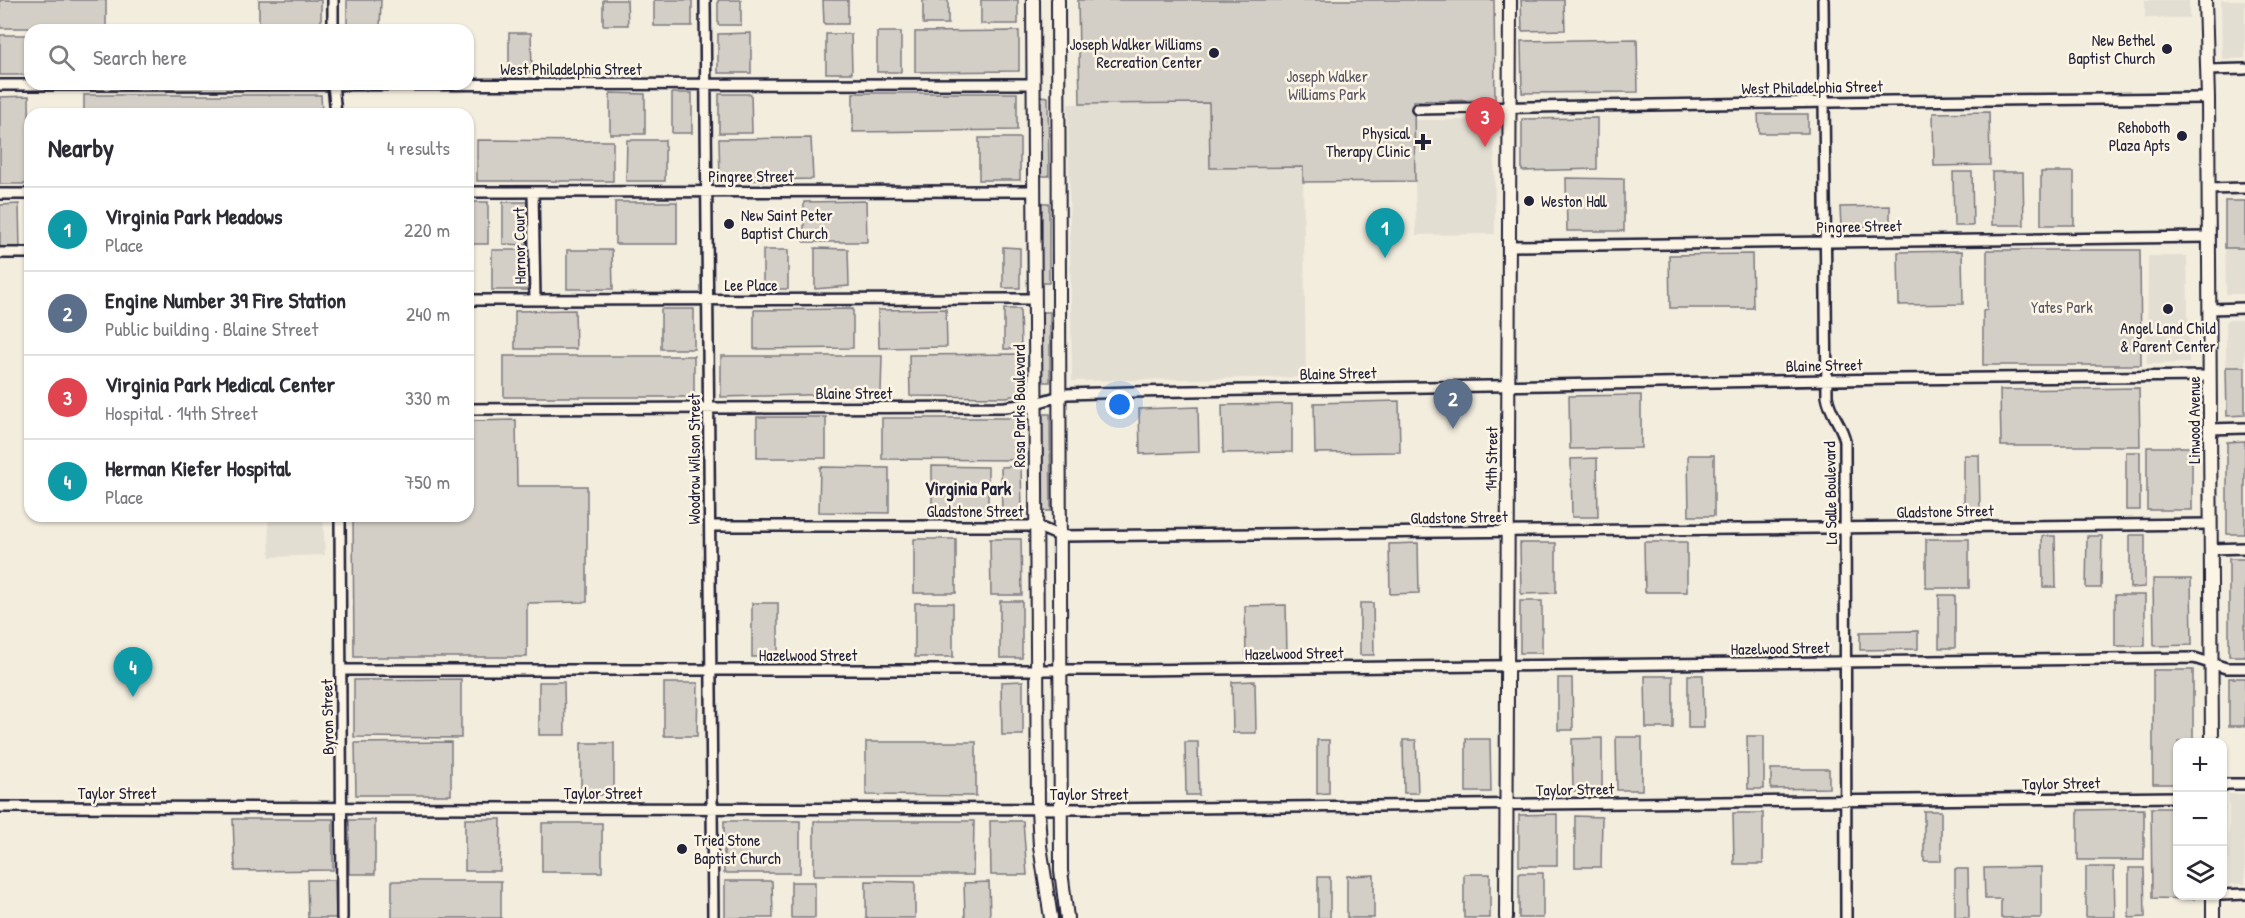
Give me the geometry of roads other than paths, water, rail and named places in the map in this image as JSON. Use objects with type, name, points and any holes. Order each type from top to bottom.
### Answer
[{"type":"street","points":[[333,0],[333,24]]},
{"type":"street","name":"Woodrow Wilson Street","points":[[705,0],[713,918]]},
{"type":"street","name":"Rosa Parks Boulevard","points":[[1033,0],[1038,809],[1040,846],[1051,918]]},
{"type":"street","points":[[1058,0],[1061,871],[1067,918]]},
{"type":"street","name":"14th Street","points":[[1506,918],[1510,0]]},
{"type":"street","name":"La Salle Boulevard","points":[[1823,0],[1827,380],[1829,407],[1842,430],[1845,441],[1846,918]]},
{"type":"street","name":"Linwood Avenue","points":[[2205,0],[2208,98],[2212,738]]},
{"type":"street","points":[[2207,70],[2245,69]]},
{"type":"street","name":"West Philadelphia Street","points":[[474,84],[1034,84]]},
{"type":"street","name":"West Philadelphia Street","points":[[0,86],[24,86]]},
{"type":"street","points":[[334,90],[335,108]]},
{"type":"street","name":"West Philadelphia Street","points":[[1417,109],[2208,98]]},
{"type":"street","points":[[2208,189],[2245,188]]},
{"type":"street","name":"Pingree Street","points":[[474,192],[1034,191]]},
{"type":"street","name":"Harnor Court","points":[[533,192],[535,300]]},
{"type":"street","points":[[0,194],[24,194]]},
{"type":"street","name":"Pingree Street","points":[[1510,246],[2209,237]]},
{"type":"street","points":[[0,253],[24,253]]},
{"type":"street","name":"Lee Place","points":[[474,300],[1035,299]]},
{"type":"street","points":[[2210,309],[2245,308]]},
{"type":"street","name":"Blaine Street","points":[[474,409],[1005,407],[1036,403],[1067,394],[1131,392],[2210,376]]},
{"type":"street","points":[[2210,429],[2245,428]]},
{"type":"street","name":"Byron Street","points":[[340,522],[342,918]]},
{"type":"street","name":"Gladstone Street","points":[[710,526],[1036,526],[1060,536],[2211,524]]},
{"type":"street","points":[[2211,549],[2245,548]]},
{"type":"street","name":"Hazelwood Street","points":[[342,670],[1061,671],[2194,658],[2226,668],[2245,668]]},
{"type":"street","points":[[2227,784],[2245,784]]},
{"type":"street","name":"Taylor Street","points":[[0,807],[1061,809],[2173,797]]},
{"type":"street","points":[[2227,895],[2245,894]]},
{"type":"street","points":[[2213,900],[2213,918]]},
{"type":"place","name":"New Bethel Baptist Church","points":[[2167,49]]},
{"type":"place","name":"Joseph Walker Williams Recreation Center","points":[[1214,53]]},
{"type":"place","name":"Rehoboth Plaza Apts","points":[[2182,136]]},
{"type":"place","name":"Physical Therapy Clinic","points":[[1423,142]]},
{"type":"place","name":"Virginia Park Medical Center","points":[[1485,147]]},
{"type":"place","name":"Weston Hall","points":[[1529,201]]},
{"type":"place","name":"New Saint Peter Baptist Church","points":[[729,224]]},
{"type":"place","name":"Virginia Park Meadows","points":[[1385,258]]},
{"type":"place","name":"Angel Land Child & Parent Center","points":[[2168,309]]},
{"type":"place","name":"Engine Number 39 Fire Station","points":[[1453,429]]},
{"type":"place","name":"Herman Kiefer Hospital","points":[[133,697]]},
{"type":"place","name":"Tried Stone Baptist Church","points":[[682,849]]},
{"type":"district","name":"Virginia Park","points":[[968,488]]},
{"type":"park label","name":"Joseph Walker Williams Park","points":[[1327,85]]},
{"type":"park label","name":"Yates Park","points":[[2062,307]]}]
